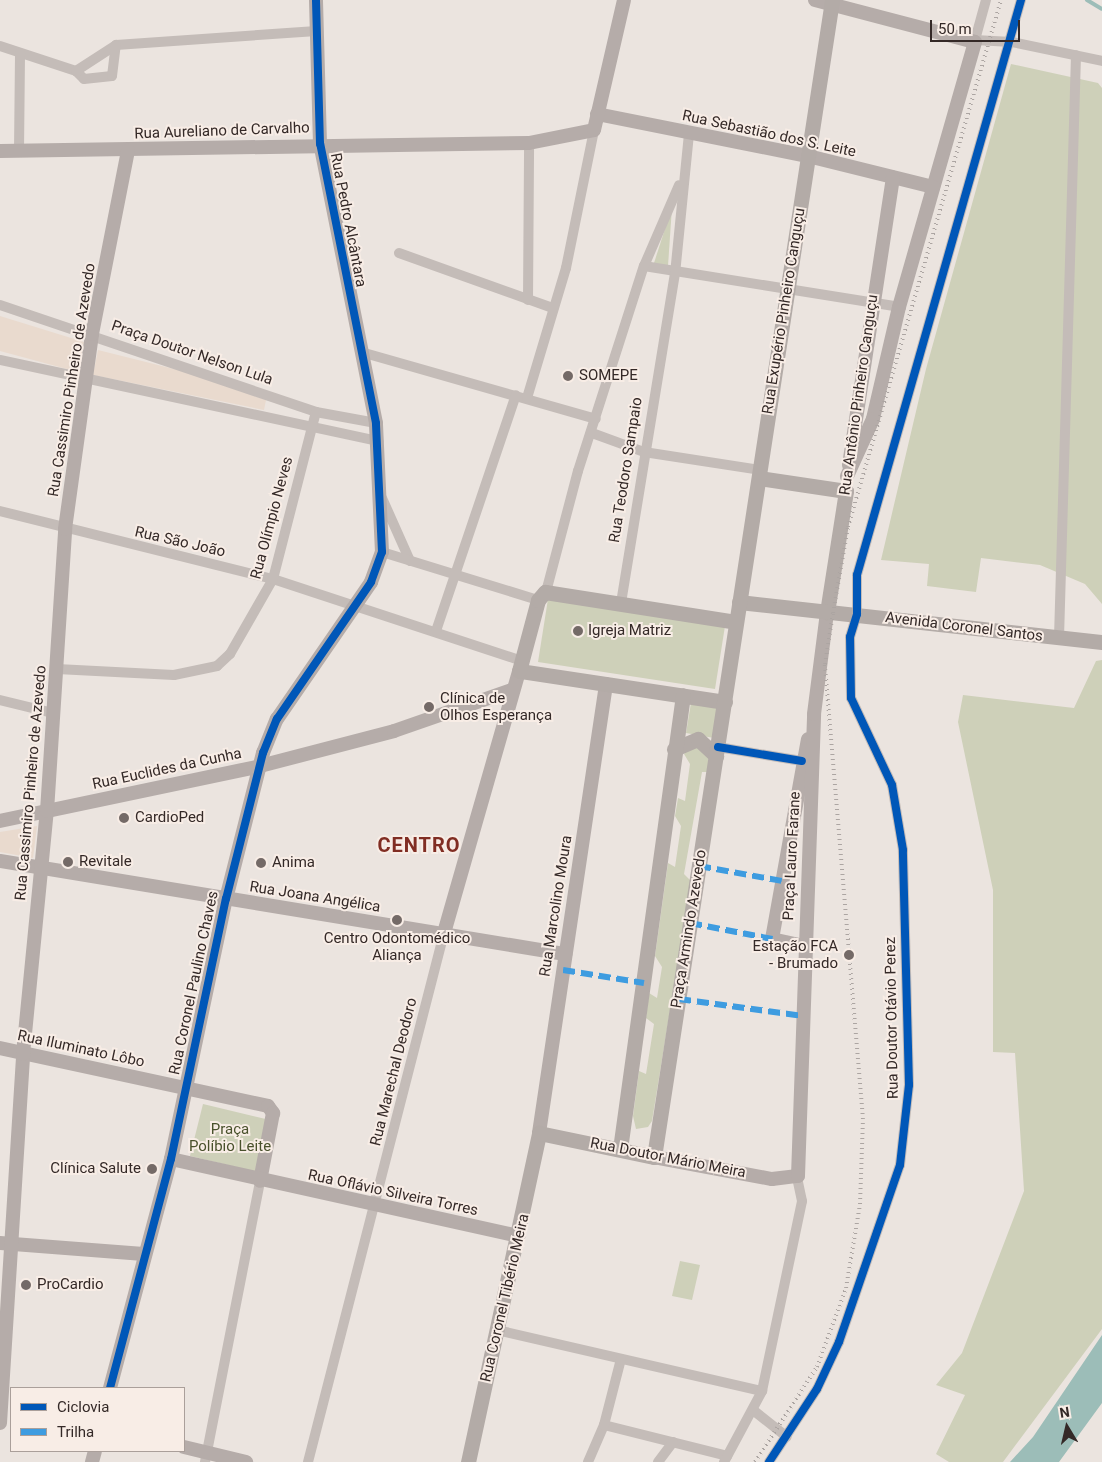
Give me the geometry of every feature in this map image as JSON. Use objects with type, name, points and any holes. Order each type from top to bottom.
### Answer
[{"type":"main road","name":"Rua Exupério Pinheiro Canguçu","points":[[725,702],[831,2]]},
{"type":"main road","points":[[759,474],[847,483]]},
{"type":"main road","name":"Rua Antônio Pinheiro Canguçu","points":[[827,613],[847,483]]},
{"type":"main road","points":[[725,702],[606,684],[521,666],[542,596],[621,603],[736,622]]},
{"type":"main road","name":"Avenida Coronel Santos","points":[[739,602],[1099,642]]},
{"type":"main road","points":[[620,1149],[674,748],[683,695]]},
{"type":"main road","name":"Praça Armindo Azevedo","points":[[654,1157],[725,702]]},
{"type":"main road","points":[[674,748],[698,740],[717,751]]},
{"type":"main road","name":"Rua Doutor Mário Meira","points":[[539,1133],[654,1157]]},
{"type":"main road","name":"Rua Coronel Tibério Meira","points":[[468,1462],[519,1236],[539,1133]]},
{"type":"street","name":"Rua Pedro Alcântara","points":[[316,0],[320,144],[376,422],[382,552]]},
{"type":"street","points":[[527,398],[553,308],[624,0]]},
{"type":"street","points":[[815,0],[831,2],[975,40],[1012,42],[1102,61]]},
{"type":"street","points":[[847,483],[873,419],[899,307],[986,0]]},
{"type":"street","name":"Rua Doutor Otávio Perez","points":[[769,1462],[786,1438],[839,1342],[887,1210],[900,1165],[909,1085],[903,850],[892,785],[851,698],[847,669],[856,614],[857,575],[1012,42],[1021,0]]},
{"type":"street","points":[[76,71],[116,45],[317,32]]},
{"type":"street","points":[[0,46],[76,71],[84,79],[112,76],[116,45]]},
{"type":"street","points":[[19,151],[20,53]]},
{"type":"street","points":[[1059,638],[1076,55]]},
{"type":"street","name":"Rua Sebastião dos S. Leite","points":[[598,114],[689,134],[808,156],[933,187]]},
{"type":"street","name":"Rua Aureliano de Carvalho","points":[[0,151],[128,151],[320,144],[529,143],[594,130]]},
{"type":"street","name":"Rua Teodoro Sampaio","points":[[621,603],[644,452],[675,274],[682,180],[689,134]]},
{"type":"street","points":[[528,300],[529,143]]},
{"type":"street","name":"Rua Cassimiro Pinheiro de Azevedo","points":[[0,1423],[4,1403],[6,1244],[47,811],[65,529],[92,334],[128,151]]},
{"type":"street","name":"Rua Antônio Pinheiro Canguçu","points":[[847,483],[872,304],[893,177]]},
{"type":"street","points":[[382,552],[454,574],[542,596],[644,266],[682,180]]},
{"type":"street","points":[[399,253],[553,308]]},
{"type":"street","points":[[644,266],[675,274],[899,307]]},
{"type":"street","name":"Praça Doutor Nelson Lula","points":[[0,305],[92,334],[316,412],[376,422]]},
{"type":"street","points":[[361,352],[596,419]]},
{"type":"street","points":[[0,360],[86,380],[378,441]]},
{"type":"street","points":[[436,631],[516,395]]},
{"type":"street","name":"Rua Olímpio Neves","points":[[57,669],[174,675],[217,666],[246,632],[273,579],[316,412]]},
{"type":"street","points":[[592,433],[644,452],[759,474]]},
{"type":"street","points":[[381,498],[410,561]]},
{"type":"street","name":"Rua São João","points":[[0,511],[65,529],[273,579],[436,631],[521,666]]},
{"type":"street","name":"Rua Coronel Paulino Chaves","points":[[110,1387],[144,1254],[171,1159],[226,899],[260,766],[277,719],[352,604],[371,582],[382,552]]},
{"type":"street","name":"Praça Lauro Farane","points":[[797,1178],[801,1165],[804,946],[814,714],[827,613]]},
{"type":"street","name":"Rua Marechal Deodoro","points":[[308,1462],[377,1207],[444,933],[512,690],[521,666]]},
{"type":"street","name":"Rua Marcolino Moura","points":[[539,1133],[606,684]]},
{"type":"street","name":"Rua Euclides da Cunha","points":[[0,821],[260,766],[394,731],[512,690]]},
{"type":"street","points":[[0,700],[53,713]]},
{"type":"street","name":"Praça Lauro Farane","points":[[804,946],[772,939],[802,760],[814,714]]},
{"type":"street","points":[[717,751],[802,760]]},
{"type":"street","name":"Rua Joana Angélica","points":[[0,862],[41,867],[565,954]]},
{"type":"street","name":"Rua Iluminato Lôbo","points":[[0,1048],[185,1088]]},
{"type":"street","points":[[185,1088],[272,1108],[207,1457]]},
{"type":"street","name":"Rua Doutor Mário Meira","points":[[654,1157],[772,1179],[797,1178]]},
{"type":"street","points":[[171,1159],[260,1180]]},
{"type":"street","points":[[604,1425],[673,1442],[726,1459],[762,1391],[802,1202],[797,1178]]},
{"type":"street","name":"Rua Oflávio Silveira Torres","points":[[260,1180],[377,1207],[519,1236]]},
{"type":"street","points":[[6,1244],[144,1254]]},
{"type":"street","points":[[497,1330],[762,1391]]},
{"type":"street","points":[[588,1462],[604,1425],[621,1360]]},
{"type":"street","points":[[753,1410],[786,1438]]},
{"type":"street","points":[[658,1462],[673,1442]]},
{"type":"street","points":[[185,1446],[207,1457],[246,1462]]},
{"type":"green space","points":[[1011,64],[1098,83],[1102,88],[1102,604],[1085,584],[1040,565],[981,558],[976,592],[927,586],[929,564],[881,560],[926,369]]},
{"type":"green space","points":[[672,207],[668,266],[654,263]]},
{"type":"green space","points":[[548,599],[725,626],[715,689],[538,662]]},
{"type":"green space","points":[[1102,660],[1102,1329],[1003,1462],[949,1462],[936,1454],[965,1395],[936,1385],[962,1353],[1024,1191],[1015,1053],[993,1052],[993,890],[958,722],[963,695],[1074,708],[1096,661]]},
{"type":"green space","points":[[691,703],[718,707],[714,738],[686,733]]},
{"type":"green space","points":[[691,744],[707,748],[710,772],[702,772],[684,874],[691,881],[652,1121],[648,1127],[636,1129],[633,1116],[639,1071],[646,1074],[654,1024],[646,1018],[649,993],[657,998],[662,967],[655,956],[668,863],[675,867],[681,826],[675,816],[678,798],[685,801],[690,764],[684,754]]},
{"type":"green space","name":"Praça Políbio Leite","points":[[203,1104],[270,1120],[257,1172],[190,1156]]},
{"type":"green space","points":[[680,1261],[700,1265],[692,1300],[672,1296]]},
{"type":"shaded area","points":[[0,316],[84,342],[78,372],[0,351]]},
{"type":"shaded area","points":[[98,350],[182,371],[266,400],[264,410],[93,375]]},
{"type":"shaded area","points":[[37,826],[33,858],[0,852],[0,832]]},
{"type":"water","points":[[1102,1335],[1102,1403],[1059,1462],[1010,1462],[1033,1437]]},
{"type":"waterway","points":[[1087,0],[1102,9]]},
{"type":"railway","points":[[755,1462],[817,1367],[846,1288],[860,1204],[863,1119],[825,664],[833,613],[848,527],[1001,0]]},
{"type":"marked path","points":[[699,866],[782,881]]},
{"type":"marked path","points":[[690,923],[772,939]]},
{"type":"marked path","points":[[563,970],[644,983]]},
{"type":"marked path","points":[[679,999],[803,1016]]},
{"type":"cycle path","points":[[110,1387],[171,1159],[226,899],[263,753],[277,719],[371,582],[382,552],[376,423],[320,144],[316,0]]},
{"type":"cycle path","points":[[769,1462],[817,1389],[839,1342],[900,1165],[909,1085],[903,850],[892,785],[851,698],[850,637],[857,614],[857,575],[1021,0]]},
{"type":"cycle path","points":[[718,747],[802,761]]},
{"type":"place","name":"SOMEPE","points":[[568,376]]},
{"type":"place","name":"Igreja Matriz","points":[[578,631]]},
{"type":"place","name":"Clínica de Olhos Esperança","points":[[429,707]]},
{"type":"place","name":"CardioPed","points":[[124,818]]},
{"type":"place","name":"Revitale","points":[[68,862]]},
{"type":"place","name":"Anima","points":[[261,863]]},
{"type":"place","name":"Centro Odontomédico Aliança","points":[[397,920]]},
{"type":"place","name":"Estação FCA - Brumado","points":[[849,955]]},
{"type":"place","name":"Clínica Salute","points":[[152,1169]]},
{"type":"place","name":"ProCardio","points":[[26,1285]]},
{"type":"district","name":"CENTRO","points":[[419,845]]}]
